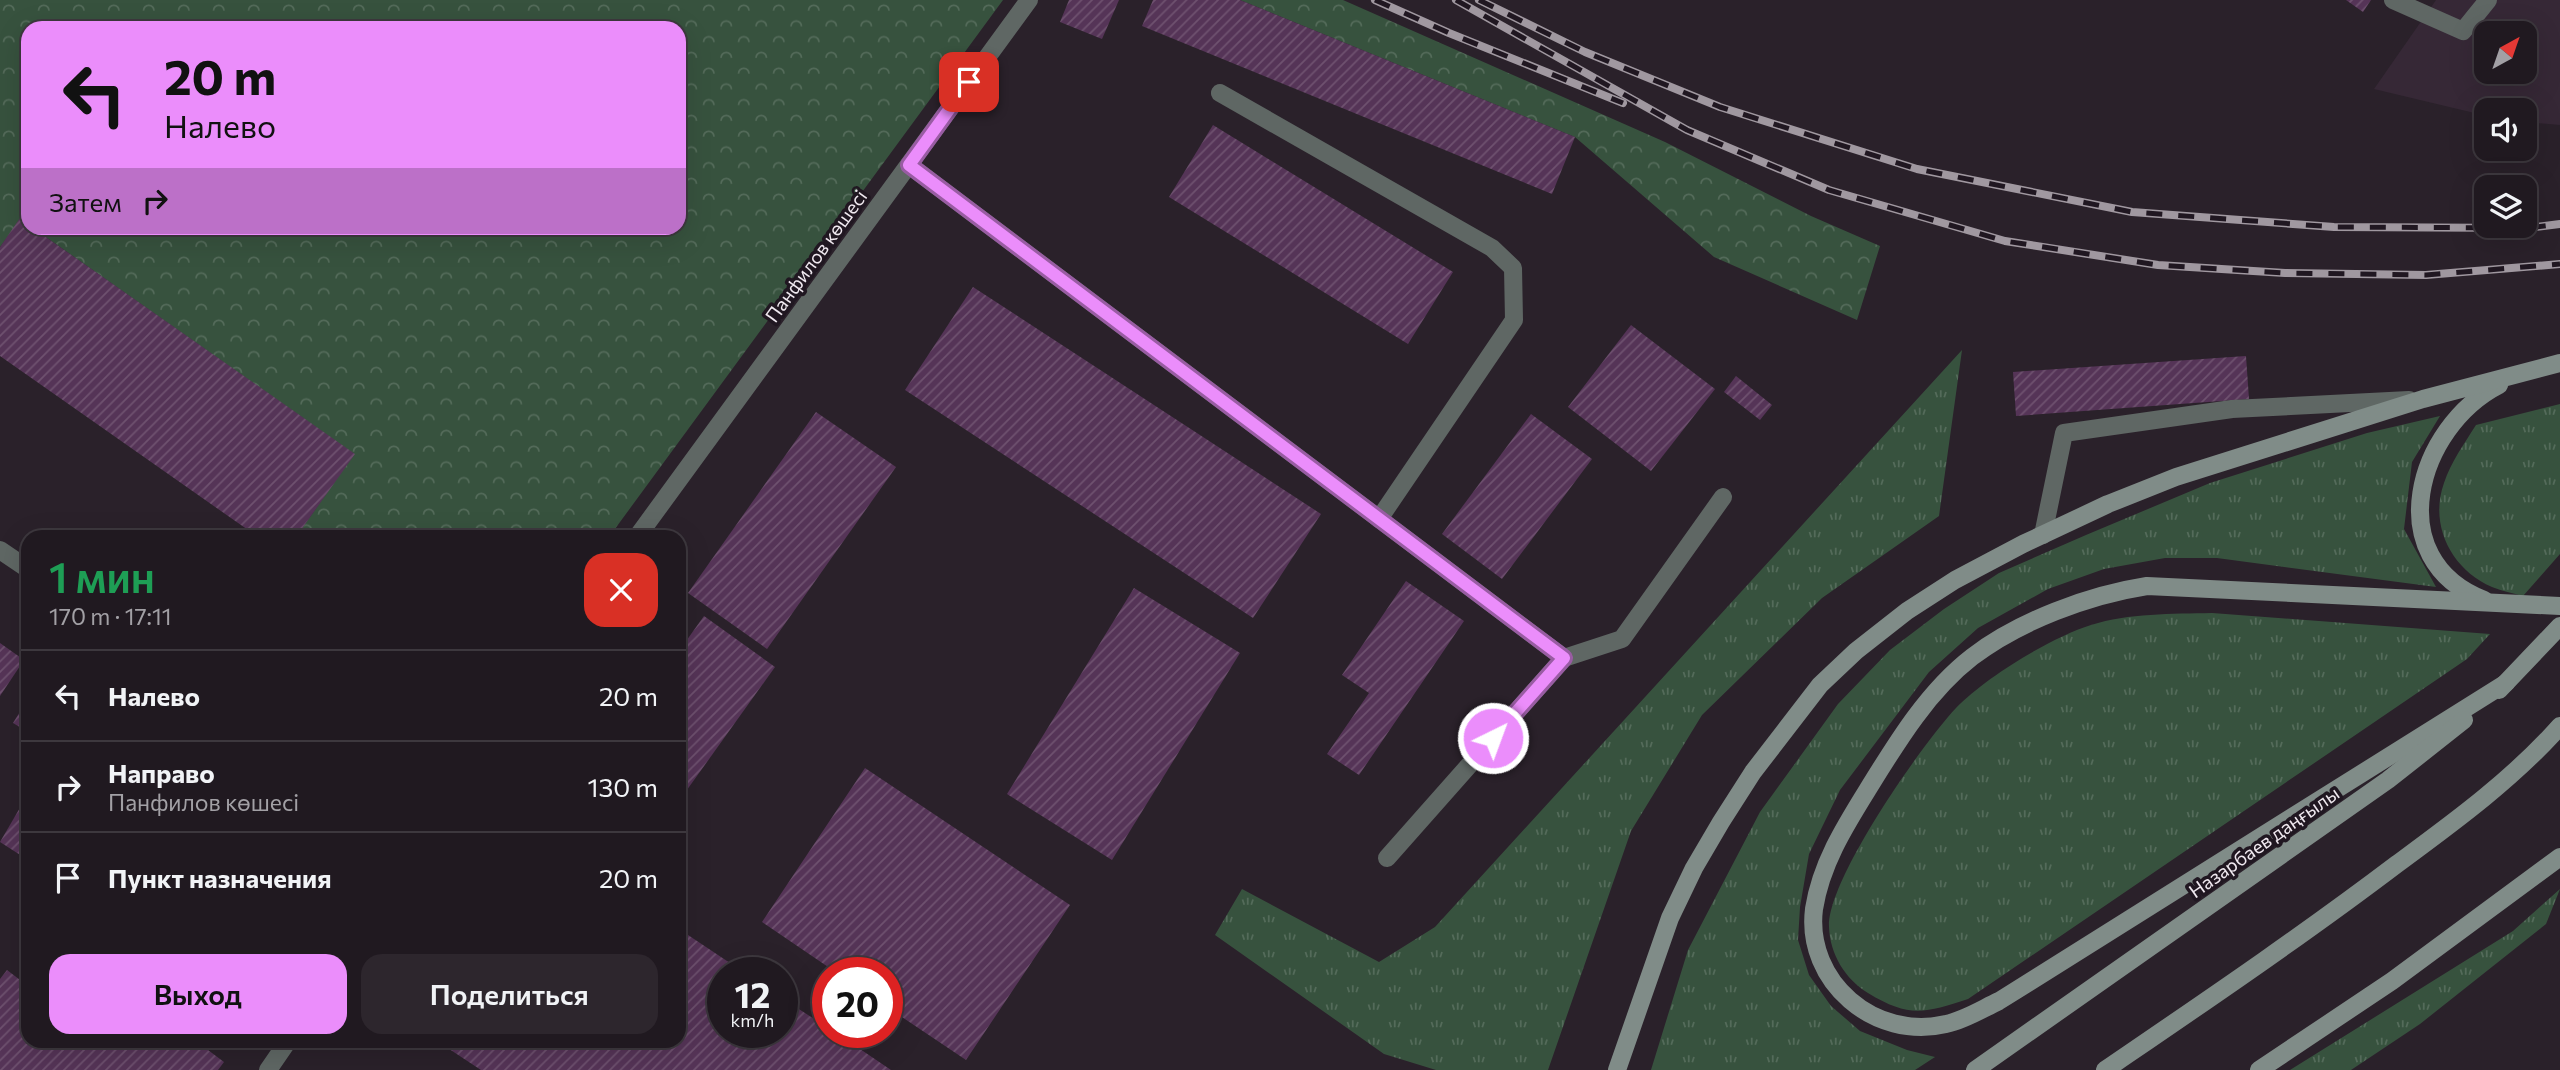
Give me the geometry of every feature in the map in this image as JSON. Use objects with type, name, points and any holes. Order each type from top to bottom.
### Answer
[{"type":"main road","points":[[1617,1070],[1670,918],[1694,868],[1753,772],[1820,685],[1856,651],[1908,611],[1955,580],[2043,534],[2176,477],[2423,399],[2560,363]]},
{"type":"main road","points":[[2499,604],[2462,589],[2439,567],[2427,546],[2419,506],[2427,465],[2452,425],[2481,397],[2518,375]]},
{"type":"main road","points":[[2507,683],[1999,1001],[1975,1013],[1946,1024],[1919,1027],[1890,1024],[1862,1011],[1845,997],[1829,978],[1818,955],[1813,930],[1815,908],[1821,880],[1836,841],[1916,716],[1971,657],[1997,640],[2085,600],[2118,590],[2147,586],[2560,606]]},
{"type":"main road","name":"Назарбаев даңғылы","points":[[1975,1070],[2434,746],[2507,683],[2560,626]]},
{"type":"main road","points":[[2105,1070],[2235,982],[2438,834],[2493,790],[2558,728]]},
{"type":"main road","points":[[2259,1070],[2392,981],[2560,857]]},
{"type":"street","name":"Панфилов көшесі","points":[[642,530],[1029,0]]},
{"type":"street","points":[[2393,0],[2463,31],[2488,0]]},
{"type":"street","points":[[1220,93],[1492,248],[1513,268],[1514,320],[1379,519]]},
{"type":"street","points":[[909,165],[1564,658]]},
{"type":"street","points":[[2043,534],[2064,433],[2232,409],[2423,399]]},
{"type":"street","points":[[1387,858],[1564,658],[1622,639],[1723,497]]},
{"type":"street","points":[[0,550],[21,564]]},
{"type":"street","points":[[268,1070],[283,1048]]},
{"type":"shaded area","points":[[2436,0],[2560,0],[2560,125],[2537,123],[2537,98],[2474,98],[2474,113],[2374,89]]},
{"type":"green space","points":[[0,0],[1003,0],[614,530],[301,530],[354,454],[43,235],[686,235],[686,21],[21,21],[21,219],[0,247]]},
{"type":"green space","points":[[1240,0],[1343,0],[1665,142],[1811,216],[1880,246],[1857,320],[1714,257],[1575,137]]},
{"type":"green space","points":[[1962,350],[1939,516],[1822,598],[1702,715],[1631,831],[1548,1070],[1436,1070],[1384,1054],[1215,935],[1242,889],[1379,962],[1435,927]]},
{"type":"green space","points":[[2560,404],[2560,554],[2523,596],[2496,588],[2465,569],[2447,544],[2442,530],[2440,499],[2450,468],[2476,425]]},
{"type":"green space","points":[[2440,416],[2412,462],[2404,529],[2436,587],[2217,558],[2165,558],[2104,569],[2048,589],[1978,628],[1929,672],[1840,790],[1809,854],[1800,907],[1798,940],[1809,975],[1831,1006],[1860,1031],[1907,1050],[1935,1057],[1915,1070],[1651,1070],[1688,950],[1760,812],[1838,704],[1890,650],[1944,609],[1999,573],[2086,535],[2210,483],[2367,433]]},
{"type":"green space","points":[[2212,613],[2490,634],[2467,659],[1968,999],[1928,1010],[1906,1010],[1882,1001],[1852,981],[1840,965],[1832,947],[1829,927],[1832,906],[1843,878],[1879,813],[1956,708],[1984,684],[2038,649],[2091,625],[2135,616]]},
{"type":"green space","points":[[2560,889],[2546,924],[2420,1024],[2351,1070],[2290,1070],[2513,931]]},
{"type":"building","points":[[1069,0],[1119,0],[1102,39],[1060,22]]},
{"type":"building","points":[[1153,0],[1240,0],[1575,137],[1552,194],[1142,26]]},
{"type":"building","points":[[2346,0],[2371,0],[2363,12]]},
{"type":"building","points":[[1213,125],[1453,272],[1408,344],[1169,197]]},
{"type":"building","points":[[20,218],[21,235],[43,235],[355,454],[301,530],[248,530],[0,356],[0,247]]},
{"type":"building","points":[[973,287],[1321,514],[1253,618],[905,390]]},
{"type":"building","points":[[1631,325],[1715,389],[1651,471],[1568,407]]},
{"type":"building","points":[[2246,356],[2249,399],[2016,416],[2013,372]]},
{"type":"building","points":[[1736,376],[1772,405],[1760,420],[1724,392]]},
{"type":"building","points":[[816,412],[896,467],[767,649],[688,593]]},
{"type":"building","points":[[1531,414],[1592,459],[1502,579],[1442,534]]},
{"type":"building","points":[[1406,581],[1464,621],[1359,775],[1327,754],[1369,693],[1342,675]]},
{"type":"building","points":[[1134,588],[1240,653],[1112,860],[1007,794]]},
{"type":"building","points":[[704,616],[775,667],[686,791],[686,641]]},
{"type":"building","points":[[0,643],[21,658],[21,664],[0,696]]},
{"type":"building","points":[[21,710],[21,728],[13,723]]},
{"type":"building","points":[[865,768],[1070,905],[966,1060],[903,1018],[903,957],[813,957],[762,922]]},
{"type":"building","points":[[21,806],[21,856],[0,842]]},
{"type":"building","points":[[686,934],[721,957],[707,957],[707,1048],[798,1048],[798,1008],[812,1018],[812,1048],[859,1048],[891,1070],[481,1070],[448,1048],[686,1048]]},
{"type":"building","points":[[7,970],[21,981],[21,1048],[205,1048],[224,1062],[218,1070],[0,1070],[0,979]]},
{"type":"railway","points":[[1375,0],[1623,103]]},
{"type":"railway","points":[[1456,0],[1687,130],[1829,190],[2005,241],[2158,265],[2285,273],[2426,275],[2560,264]]},
{"type":"railway","points":[[1479,0],[1585,52],[1720,107],[1917,169],[2132,212],[2334,227],[2527,228],[2560,224]]},
{"type":"route","points":[[969,82],[909,165],[1564,658],[1493,738]]}]
